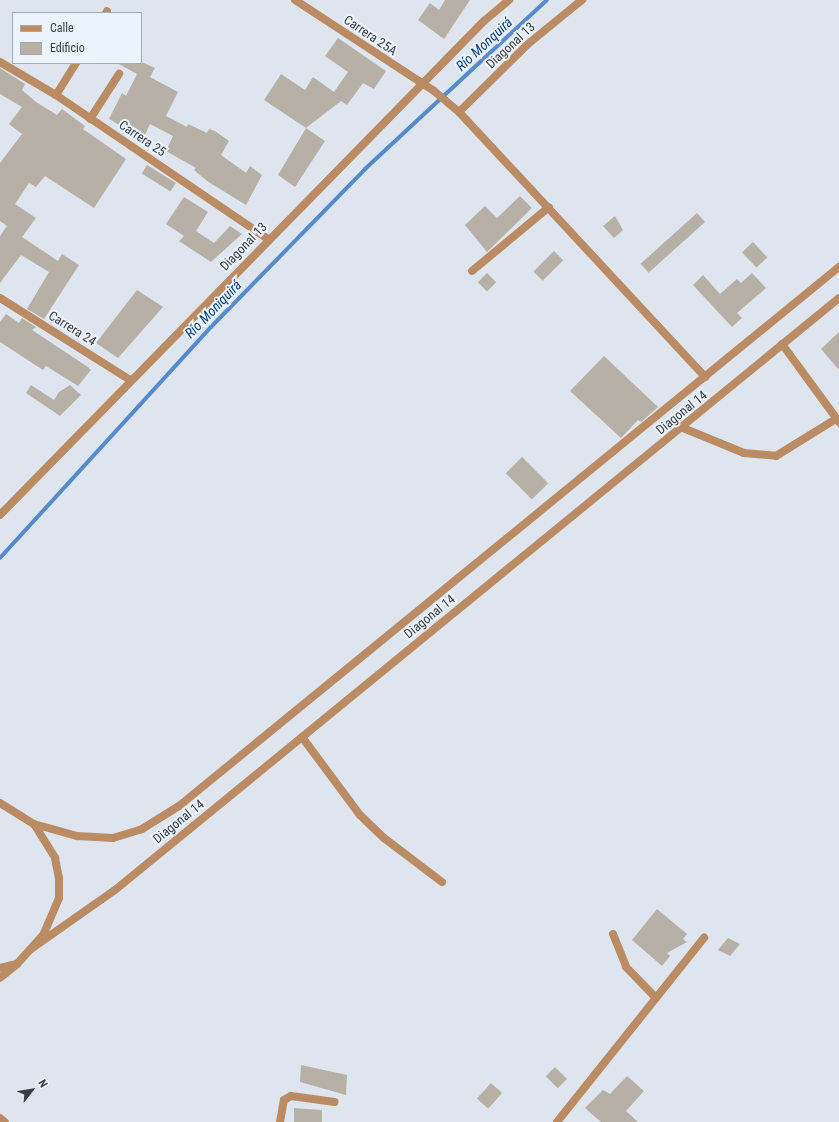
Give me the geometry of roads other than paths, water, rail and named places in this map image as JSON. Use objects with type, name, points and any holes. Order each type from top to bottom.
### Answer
[{"type":"street","name":"Carrera 25A","points":[[295,0],[422,85],[434,91],[459,112],[549,207],[705,377]]},
{"type":"street","name":"Diagonal 13","points":[[1,513],[268,239],[484,21],[509,0]]},
{"type":"street","name":"Diagonal 13","points":[[459,112],[528,44],[582,0]]},
{"type":"street","name":"Carrera 25","points":[[0,62],[56,95],[268,239]]},
{"type":"street","points":[[56,95],[75,64]]},
{"type":"street","points":[[90,118],[119,74]]},
{"type":"street","points":[[472,271],[549,207]]},
{"type":"street","name":"Diagonal 14","points":[[34,824],[77,836],[113,838],[142,828],[180,806],[839,267]]},
{"type":"street","name":"Carrera 24","points":[[0,298],[130,380]]},
{"type":"street","name":"Diagonal 14","points":[[31,950],[115,890],[683,428],[839,298]]},
{"type":"street","points":[[683,428],[744,453],[776,456],[838,421],[782,344]]},
{"type":"street","points":[[302,737],[360,815],[384,838],[442,882]]},
{"type":"street","points":[[0,803],[34,824],[52,852],[59,878],[53,917],[31,950],[0,978]]},
{"type":"street","points":[[613,934],[626,967],[656,998]]},
{"type":"street","points":[[557,1122],[704,938]]},
{"type":"street","points":[[0,968],[17,964]]},
{"type":"street","points":[[280,1122],[284,1100],[291,1096],[335,1102]]},
{"type":"street","points":[[0,1118],[5,1122]]},
{"type":"waterway","name":"Río Moniquirá","points":[[0,558],[211,327],[365,169],[547,0]]},
{"type":"water label","name":"Río Monquirá","points":[[484,44]]}]
